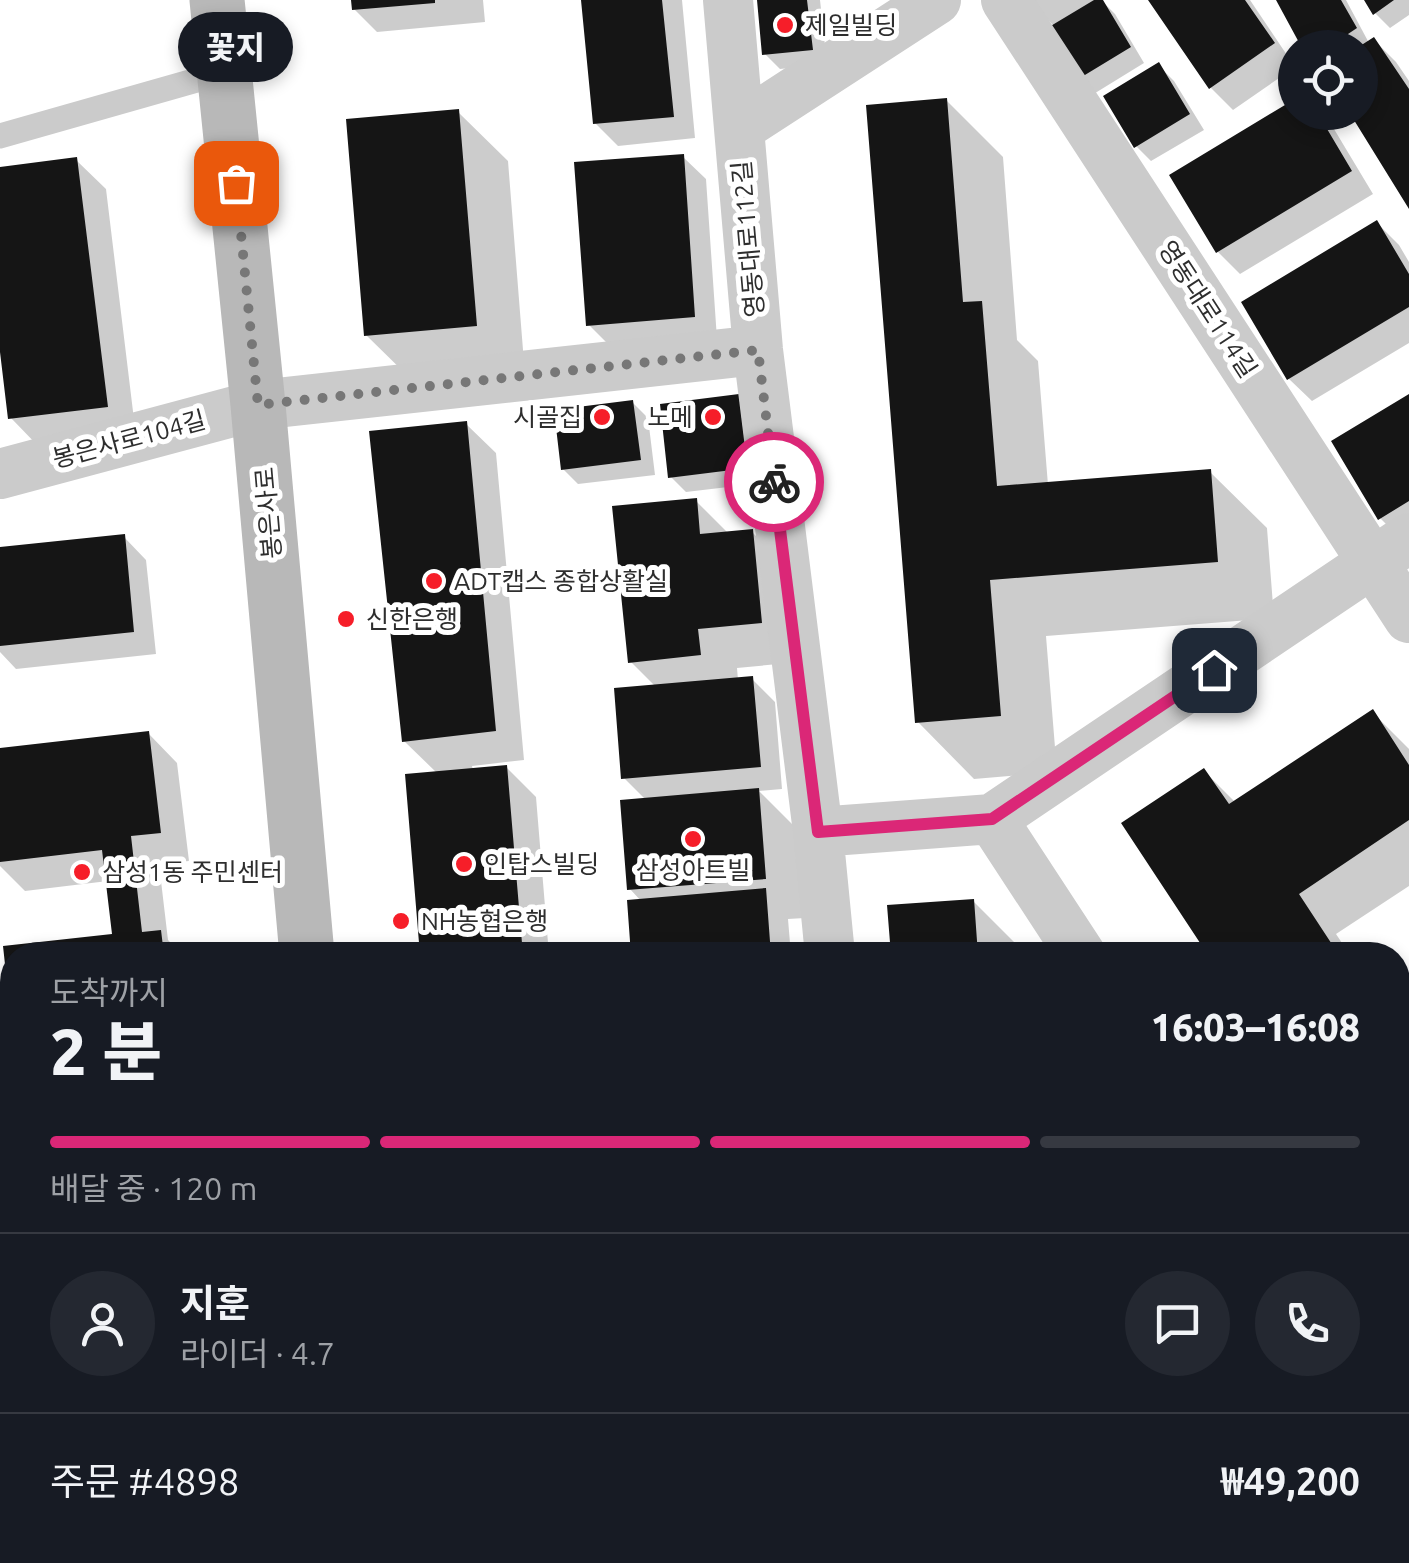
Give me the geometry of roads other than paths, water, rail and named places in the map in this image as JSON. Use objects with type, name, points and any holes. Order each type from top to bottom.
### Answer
[{"type":"street","name":"봉은사로","points":[[217,0],[306,942]]},
{"type":"street","name":"영동대로112길","points":[[728,0],[758,350],[829,942]]},
{"type":"street","points":[[739,128],[936,0]]},
{"type":"street","name":"영동대로114길","points":[[1006,0],[1391,550],[1409,618]]},
{"type":"street","name":"봉은사로104길","points":[[0,474],[258,405],[758,350]]},
{"type":"street","points":[[818,832],[992,819],[1391,550]]},
{"type":"street","points":[[992,819],[1072,942]]},
{"type":"lane","points":[[0,136],[225,72]]},
{"type":"place","name":"제일빌딩","points":[[785,25]]},
{"type":"place","name":"꽃지","points":[[236,183]]},
{"type":"place","name":"시골집","points":[[602,417]]},
{"type":"place","name":"노메","points":[[713,417]]},
{"type":"place","name":"ADT캡스 종합상활실","points":[[434,581]]},
{"type":"place","name":"신한은행","points":[[346,619]]},
{"type":"place","name":"삼성아트빌","points":[[693,839]]},
{"type":"place","name":"인탑스빌딩","points":[[464,864]]},
{"type":"place","name":"삼성1동 주민센터","points":[[82,872]]},
{"type":"place","name":"NH농협은행","points":[[401,921]]}]
